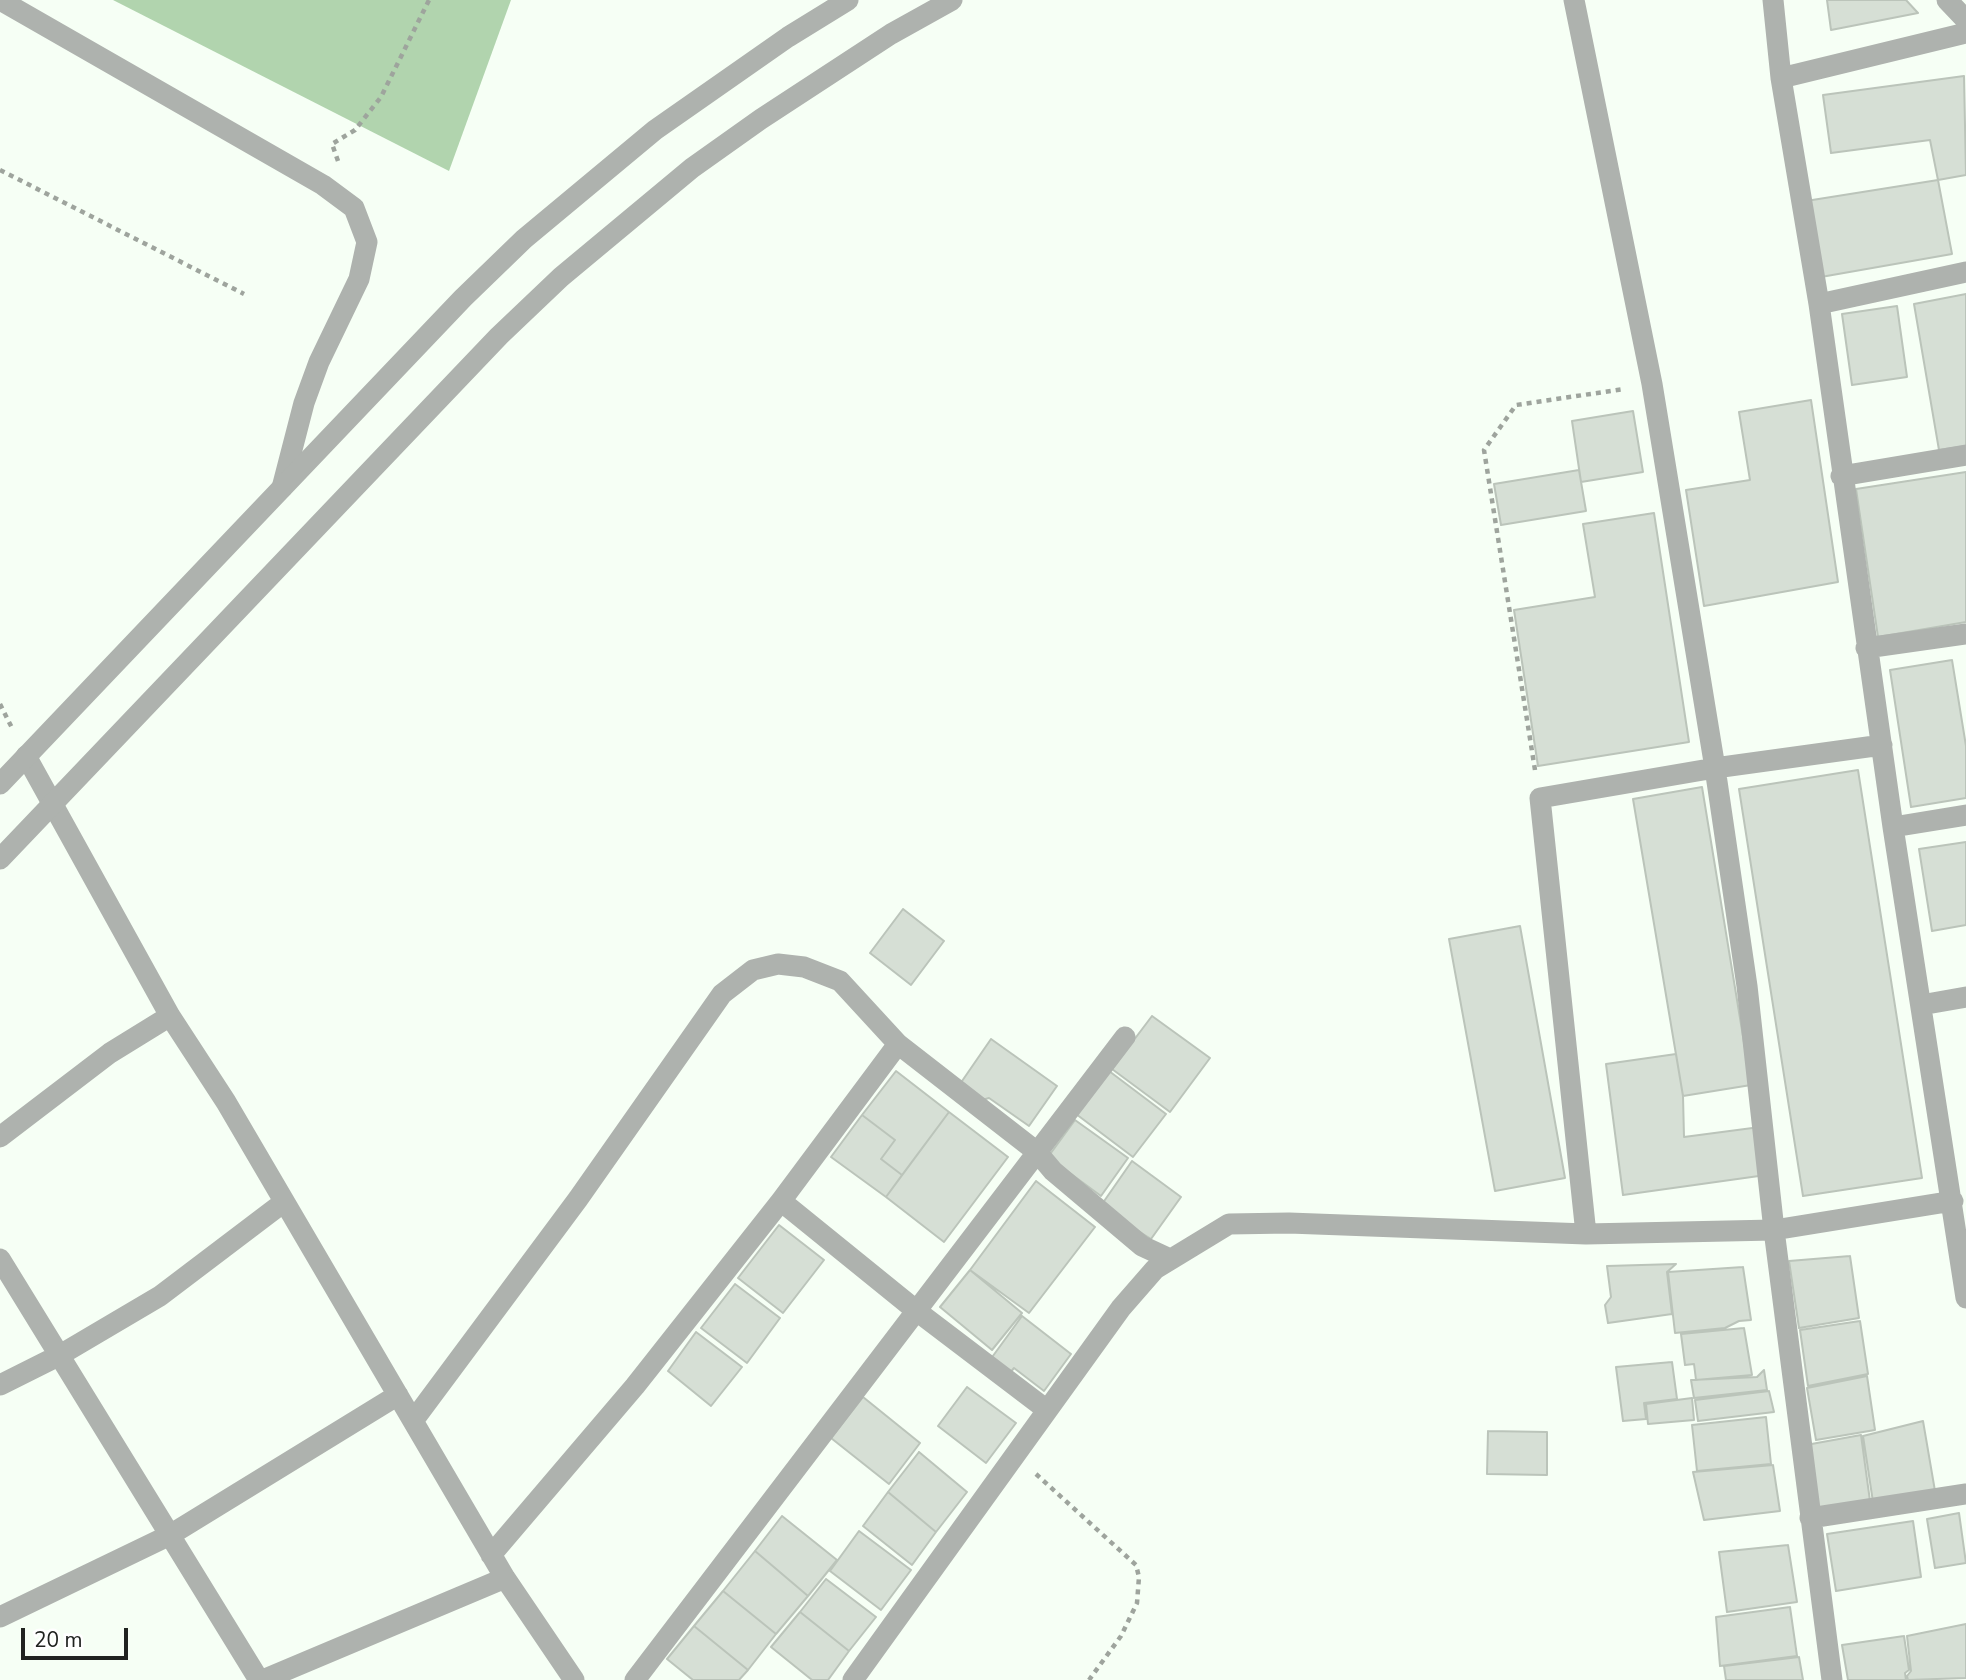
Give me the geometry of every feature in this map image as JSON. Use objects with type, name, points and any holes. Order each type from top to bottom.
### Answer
[{"type":"street","points":[[0,0],[323,185],[355,208],[367,243],[359,279],[319,362],[301,414],[282,488]]},
{"type":"street","points":[[0,784],[463,298],[561,207],[655,130],[724,80],[848,0]]},
{"type":"street","points":[[0,859],[499,336],[561,277],[683,176],[761,118],[891,34],[952,0]]},
{"type":"street","points":[[1574,0],[1652,384],[1715,768],[1747,986],[1774,1230],[1832,1680]]},
{"type":"street","points":[[1773,0],[1781,78],[1819,304],[1866,648],[1966,1298]]},
{"type":"street","points":[[1947,0],[1966,20]]},
{"type":"street","points":[[1781,78],[1966,33]]},
{"type":"street","points":[[1819,304],[1966,272]]},
{"type":"street","points":[[1841,476],[1966,455]]},
{"type":"street","points":[[1866,648],[1966,634]]},
{"type":"street","points":[[1586,1234],[1540,798],[1715,768],[1882,745]]},
{"type":"street","points":[[26,756],[170,1016],[226,1102],[491,1555],[574,1680]]},
{"type":"street","points":[[1893,827],[1966,815]]},
{"type":"street","points":[[413,1421],[578,1199],[722,994],[753,970],[778,964],[804,967],[840,981],[898,1044],[1037,1152],[1053,1171],[1142,1246],[1170,1259]]},
{"type":"street","points":[[1921,1005],[1966,997]]},
{"type":"street","points":[[0,1137],[100,1061],[170,1016]]},
{"type":"street","points":[[635,1680],[1125,1037]]},
{"type":"street","points":[[491,1555],[635,1387],[781,1201],[898,1044]]},
{"type":"street","points":[[781,1201],[918,1312],[1047,1410]]},
{"type":"street","points":[[853,1680],[1121,1308],[1155,1269],[1228,1224],[1289,1223],[1586,1234],[1774,1230],[1953,1201]]},
{"type":"street","points":[[0,1385],[60,1356],[160,1296],[285,1202]]},
{"type":"street","points":[[0,1259],[261,1680],[505,1578]]},
{"type":"street","points":[[0,1616],[170,1535],[398,1395]]},
{"type":"street","points":[[1810,1518],[1966,1494]]},
{"type":"path","points":[[355,208],[332,144],[355,130],[381,97],[429,0]]},
{"type":"path","points":[[0,170],[244,293]]},
{"type":"path","points":[[1540,798],[1483,450],[1516,405],[1652,384]]},
{"type":"path","points":[[1015,1455],[1136,1565],[1139,1577],[1137,1603],[1121,1636],[1089,1680]]},
{"type":"green space","points":[[113,0],[511,0],[449,171]]},
{"type":"building","points":[[1827,0],[1906,0],[1918,13],[1831,30]]},
{"type":"building","points":[[1964,76],[1966,175],[1938,180],[1930,140],[1831,153],[1823,95]]},
{"type":"building","points":[[1938,180],[1952,254],[1821,277],[1806,201]]},
{"type":"building","points":[[1966,294],[1966,446],[1939,450],[1914,304]]},
{"type":"building","points":[[1897,306],[1907,377],[1852,385],[1842,314]]},
{"type":"building","points":[[1811,400],[1838,582],[1704,606],[1686,490],[1750,480],[1739,412]]},
{"type":"building","points":[[1633,411],[1643,472],[1581,482],[1572,421]]},
{"type":"building","points":[[1579,470],[1586,511],[1501,525],[1494,484]]},
{"type":"building","points":[[1966,472],[1966,622],[1878,637],[1856,489]]},
{"type":"building","points":[[1654,513],[1689,742],[1538,766],[1514,610],[1595,597],[1583,524]]},
{"type":"building","points":[[1952,660],[1966,746],[1966,798],[1911,807],[1890,670]]},
{"type":"building","points":[[1858,770],[1922,1178],[1803,1196],[1739,789]]},
{"type":"building","points":[[1702,787],[1751,1085],[1683,1096],[1633,799]]},
{"type":"building","points":[[1966,842],[1966,925],[1932,931],[1919,849]]},
{"type":"building","points":[[903,909],[944,941],[911,985],[870,953]]},
{"type":"building","points":[[1520,926],[1565,1178],[1495,1191],[1449,939]]},
{"type":"building","points":[[1152,1016],[1210,1058],[1170,1112],[1112,1069]]},
{"type":"building","points":[[991,1039],[1057,1086],[1029,1126],[989,1098],[982,1100],[960,1084]]},
{"type":"building","points":[[1676,1054],[1683,1096],[1684,1137],[1760,1127],[1766,1175],[1623,1195],[1606,1064]]},
{"type":"building","points":[[896,1071],[949,1112],[902,1175],[881,1159],[895,1140],[862,1115]]},
{"type":"building","points":[[1109,1071],[1166,1114],[1133,1157],[1076,1114]]},
{"type":"building","points":[[949,1112],[1008,1157],[944,1242],[886,1197]]},
{"type":"building","points":[[862,1115],[895,1140],[881,1159],[902,1175],[886,1197],[831,1157]]},
{"type":"building","points":[[1075,1120],[1128,1158],[1101,1196],[1048,1157]]},
{"type":"building","points":[[1132,1161],[1181,1197],[1151,1239],[1100,1207]]},
{"type":"building","points":[[1036,1181],[1095,1227],[1029,1313],[970,1270]]},
{"type":"building","points":[[779,1225],[824,1260],[783,1313],[738,1278]]},
{"type":"building","points":[[1850,1256],[1859,1318],[1799,1328],[1789,1261]]},
{"type":"building","points":[[1676,1264],[1667,1272],[1672,1314],[1608,1323],[1605,1305],[1611,1297],[1607,1266]]},
{"type":"building","points":[[1743,1267],[1751,1320],[1739,1321],[1725,1328],[1675,1333],[1668,1272]]},
{"type":"building","points":[[970,1270],[1022,1313],[992,1350],[940,1307]]},
{"type":"building","points":[[735,1284],[780,1318],[747,1363],[701,1328]]},
{"type":"building","points":[[1022,1316],[1071,1354],[1044,1391],[1014,1368],[1009,1374],[990,1360]]},
{"type":"building","points":[[1860,1321],[1868,1374],[1808,1386],[1800,1330]]},
{"type":"building","points":[[1744,1328],[1752,1375],[1696,1380],[1694,1364],[1685,1365],[1681,1334]]},
{"type":"building","points":[[696,1332],[742,1367],[711,1406],[668,1371]]},
{"type":"building","points":[[1672,1362],[1677,1399],[1644,1403],[1646,1419],[1623,1421],[1616,1367]]},
{"type":"building","points":[[1764,1370],[1767,1390],[1694,1398],[1691,1380],[1757,1377]]},
{"type":"building","points":[[1867,1376],[1875,1430],[1816,1440],[1807,1388]]},
{"type":"building","points":[[967,1387],[1016,1423],[986,1463],[938,1426]]},
{"type":"building","points":[[1769,1391],[1774,1412],[1698,1421],[1695,1400]]},
{"type":"building","points":[[863,1397],[920,1443],[889,1484],[831,1438]]},
{"type":"building","points":[[1692,1398],[1694,1420],[1648,1424],[1646,1404]]},
{"type":"building","points":[[1766,1417],[1771,1464],[1697,1471],[1692,1425]]},
{"type":"building","points":[[1923,1421],[1935,1491],[1873,1502],[1863,1436]]},
{"type":"building","points":[[1488,1431],[1547,1432],[1547,1475],[1487,1474]]},
{"type":"building","points":[[1861,1435],[1870,1501],[1816,1509],[1806,1445]]},
{"type":"building","points":[[919,1452],[967,1492],[936,1532],[888,1492]]},
{"type":"building","points":[[1773,1465],[1780,1511],[1704,1520],[1693,1472]]},
{"type":"building","points":[[888,1492],[936,1532],[912,1565],[863,1526]]},
{"type":"building","points":[[1959,1513],[1966,1563],[1935,1568],[1927,1519]]},
{"type":"building","points":[[782,1516],[837,1560],[808,1596],[755,1551]]},
{"type":"building","points":[[1913,1521],[1921,1577],[1836,1591],[1827,1534]]},
{"type":"building","points":[[859,1531],[911,1570],[881,1610],[830,1571]]},
{"type":"building","points":[[1788,1545],[1797,1602],[1727,1612],[1719,1552]]},
{"type":"building","points":[[755,1551],[808,1596],[776,1634],[723,1591]]},
{"type":"building","points":[[826,1579],[876,1617],[849,1651],[800,1612]]},
{"type":"building","points":[[723,1591],[776,1634],[748,1670],[694,1626]]},
{"type":"building","points":[[1790,1607],[1797,1656],[1720,1666],[1716,1617]]},
{"type":"building","points":[[800,1612],[849,1651],[828,1680],[812,1680],[771,1647]]},
{"type":"building","points":[[1966,1624],[1966,1678],[1908,1680],[1907,1676],[1911,1671],[1907,1636]]},
{"type":"building","points":[[694,1626],[748,1670],[739,1680],[693,1680],[667,1659]]},
{"type":"building","points":[[1904,1636],[1909,1670],[1905,1673],[1906,1680],[1848,1680],[1842,1645]]},
{"type":"building","points":[[1799,1657],[1803,1680],[1726,1680],[1724,1666]]}]
